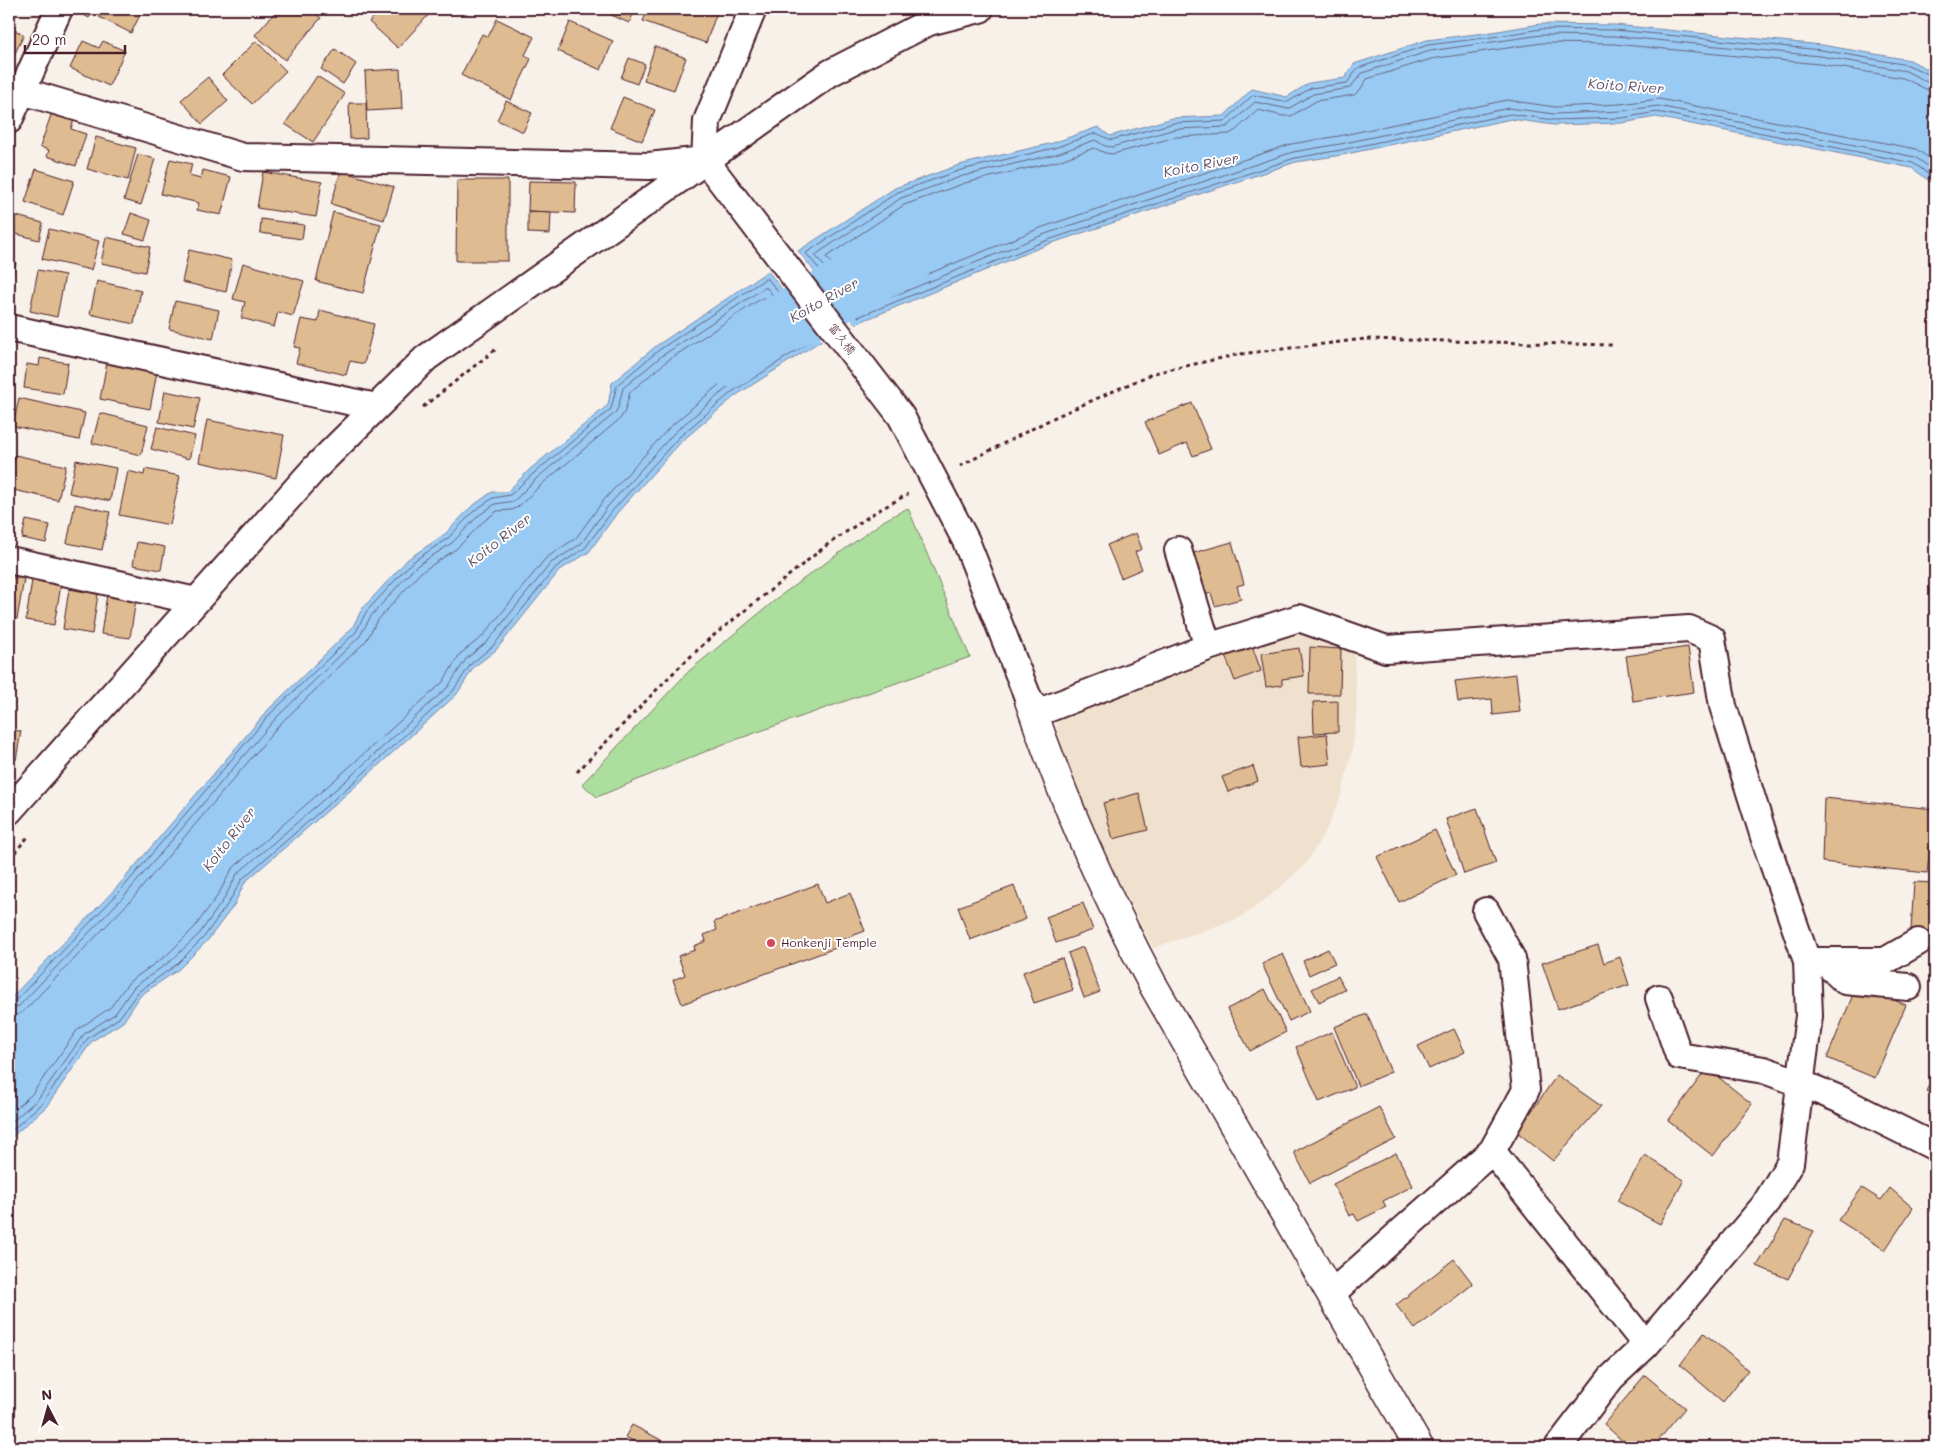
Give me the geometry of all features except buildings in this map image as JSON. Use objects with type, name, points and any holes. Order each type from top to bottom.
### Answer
[{"type":"street","points":[[9,120],[60,9]]},
{"type":"street","points":[[705,160],[708,121],[753,9]]},
{"type":"street","points":[[9,811],[315,468],[426,358],[830,73],[929,22],[980,9]]},
{"type":"street","points":[[22,91],[243,157],[649,166],[705,160]]},
{"type":"street","name":"富久橋","points":[[705,160],[723,186],[901,416],[966,541],[1031,707]]},
{"type":"street","points":[[9,328],[376,407]]},
{"type":"street","points":[[1178,550],[1208,647]]},
{"type":"street","points":[[9,560],[196,601]]},
{"type":"street","points":[[1414,1445],[1331,1294],[1153,985],[1127,936],[1083,843],[1031,707],[1299,618],[1386,649],[1688,629],[1712,639],[1723,706],[1765,840],[1815,961],[1790,1163],[1764,1206],[1646,1345],[1611,1378],[1558,1447]]},
{"type":"street","points":[[1331,1294],[1492,1151],[1526,1090],[1512,959],[1486,911]]},
{"type":"street","points":[[1815,961],[1885,961],[1918,942]]},
{"type":"street","points":[[1815,961],[1845,981],[1908,987]]},
{"type":"street","points":[[1659,998],[1679,1056],[1764,1070],[1839,1099],[1935,1147]]},
{"type":"street","points":[[1492,1151],[1646,1345]]},
{"type":"path","points":[[578,772],[670,676],[708,640],[752,602],[850,529],[934,478],[1055,417],[1154,373],[1240,354],[1365,338],[1612,345]]},
{"type":"path","points":[[418,411],[500,346]]},
{"type":"path","points":[[9,859],[28,837]]},
{"type":"shaded area","points":[[1296,633],[1354,652],[1357,709],[1352,752],[1341,796],[1326,830],[1306,864],[1270,896],[1240,918],[1153,948],[1082,809],[1056,727],[1060,710],[1096,695]]},
{"type":"green space","points":[[908,508],[970,657],[721,745],[597,797],[582,784],[689,671],[784,593],[885,520]]},
{"type":"water","points":[[1540,24],[1615,25],[1822,45],[1910,60],[1935,73],[1935,180],[1932,183],[1912,168],[1656,117],[1622,123],[1554,125],[1511,119],[1342,155],[1296,162],[1049,244],[855,324],[798,251],[895,188],[959,165],[1053,143],[1098,127],[1110,136],[1173,118],[1224,116],[1252,89],[1287,97],[1309,83],[1345,78],[1354,64],[1427,40]]},
{"type":"water","points":[[768,271],[822,340],[735,396],[682,441],[617,513],[589,552],[560,570],[496,650],[474,667],[457,694],[358,784],[245,882],[234,905],[208,940],[179,969],[141,995],[123,1022],[92,1041],[46,1107],[14,1135],[9,1146],[9,1000],[118,886],[268,710],[352,628],[362,609],[408,559],[445,534],[471,507],[492,492],[507,492],[529,470],[608,405],[612,383],[656,346]]},
{"type":"pier","points":[[796,249],[856,326],[853,326],[796,253]]},
{"type":"pier","points":[[767,269],[770,270],[824,338],[823,342]]},
{"type":"waterway","name":"Koito River","points":[[731,357],[753,340],[904,256]]},
{"type":"place","name":"Honkenji Temple","points":[[771,943]]}]
